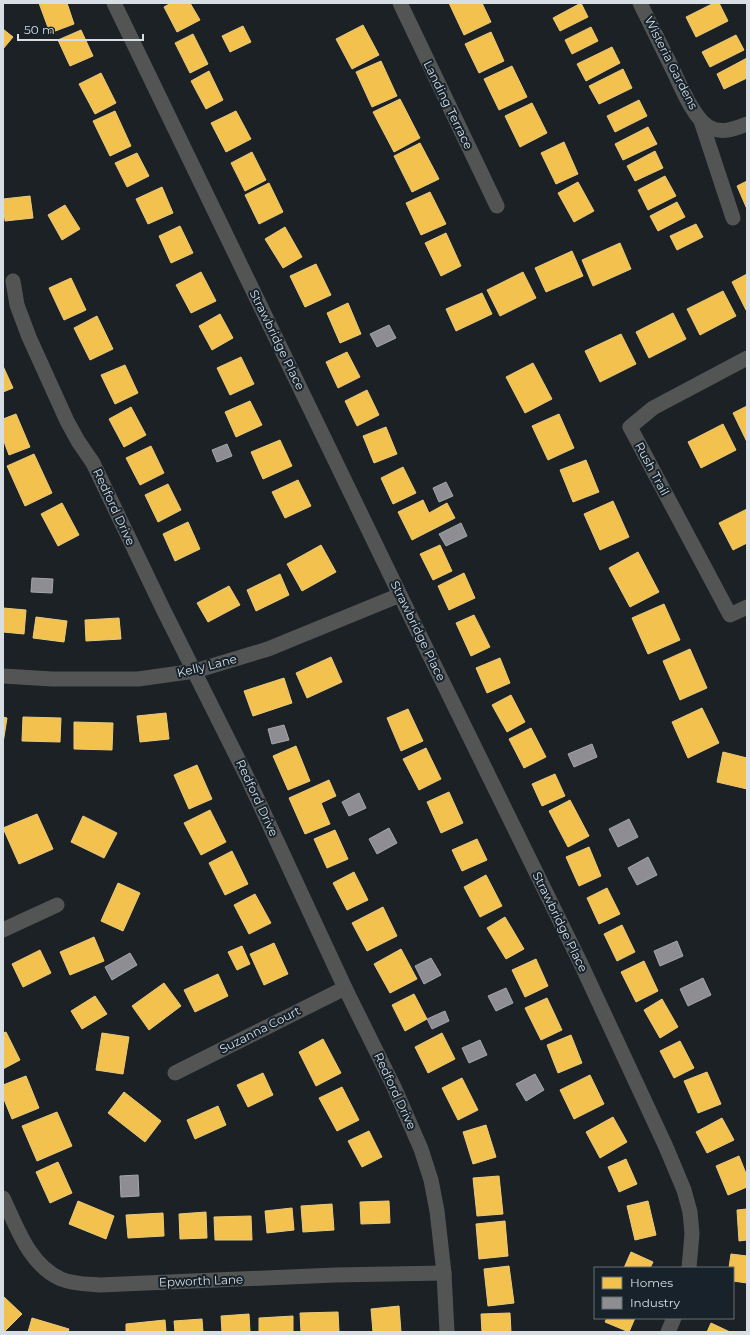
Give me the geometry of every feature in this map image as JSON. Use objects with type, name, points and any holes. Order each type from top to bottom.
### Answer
[{"type":"street","name":"Strawbridge Place","points":[[114,3],[400,595],[581,964],[666,1147],[684,1190],[690,1212],[692,1234],[689,1267]]},
{"type":"street","name":"Landing Terrace","points":[[400,3],[497,206]]},
{"type":"street","name":"Wisteria Gardens","points":[[640,3],[688,101],[701,121],[707,126],[716,130],[727,131],[747,124]]},
{"type":"street","points":[[701,121],[733,218]]},
{"type":"street","name":"Redford Drive","points":[[13,281],[17,305],[24,325],[65,418],[93,463],[163,609],[249,781],[345,988],[394,1087],[421,1149],[431,1180],[437,1211],[444,1273],[447,1332]]},
{"type":"street","name":"Rush Trail","points":[[747,358],[653,408],[630,427],[730,614],[747,607]]},
{"type":"street","name":"Kelly Lane","points":[[3,676],[52,680],[138,679],[195,671],[268,649],[400,595]]},
{"type":"street","points":[[3,930],[57,905]]},
{"type":"street","name":"Suzanna Court","points":[[175,1073],[345,988]]},
{"type":"street","name":"Epworth Lane","points":[[3,1198],[21,1237],[32,1255],[45,1269],[61,1279],[79,1284],[100,1285],[335,1275],[444,1273]]},
{"type":"street","points":[[668,1332],[674,1319]]},
{"type":"building: Homes","points":[[39,3],[67,3],[74,24],[50,33]]},
{"type":"building: Homes","points":[[171,3],[190,3],[200,20],[177,32],[164,7]]},
{"type":"building: Homes","points":[[449,3],[482,3],[491,22],[464,35]]},
{"type":"building: Homes","points":[[581,3],[588,17],[560,31],[553,18]]},
{"type":"building: Homes","points":[[714,3],[719,3],[728,21],[696,37],[686,17]]},
{"type":"building: Homes","points":[[363,25],[379,55],[352,69],[336,39]]},
{"type":"building: Homes","points":[[243,26],[251,42],[230,52],[222,36]]},
{"type":"building: Homes","points":[[591,27],[598,41],[572,54],[565,40]]},
{"type":"building: Homes","points":[[3,29],[13,37],[3,49]]},
{"type":"building: Homes","points":[[81,30],[93,56],[70,66],[58,40]]},
{"type":"building: Homes","points":[[491,32],[504,61],[479,73],[465,44]]},
{"type":"building: Homes","points":[[193,34],[208,64],[190,73],[175,43]]},
{"type":"building: Homes","points":[[736,35],[744,50],[710,67],[702,52]]},
{"type":"building: Homes","points":[[612,47],[620,63],[586,81],[577,64]]},
{"type":"building: Homes","points":[[747,58],[747,78],[724,89],[717,74]]},
{"type":"building: Homes","points":[[381,61],[397,96],[372,107],[356,72]]},
{"type":"building: Homes","points":[[512,66],[527,97],[499,110],[484,79]]},
{"type":"building: Homes","points":[[623,69],[632,88],[599,104],[589,86]]},
{"type":"building: Homes","points":[[209,71],[223,100],[206,109],[191,81]]},
{"type":"building: Homes","points":[[101,73],[116,103],[95,114],[79,84]]},
{"type":"building: Homes","points":[[400,99],[420,138],[394,152],[373,112]]},
{"type":"building: Homes","points":[[639,100],[647,116],[615,132],[607,116]]},
{"type":"building: Homes","points":[[532,103],[547,133],[520,147],[505,116]]},
{"type":"building: Homes","points":[[115,111],[131,146],[110,156],[93,121]]},
{"type":"building: Homes","points":[[236,111],[251,139],[226,152],[211,123]]},
{"type":"building: Homes","points":[[648,127],[657,144],[623,160],[615,144]]},
{"type":"building: Homes","points":[[564,142],[578,174],[556,184],[541,153]]},
{"type":"building: Homes","points":[[420,143],[439,179],[412,192],[394,156]]},
{"type":"building: Homes","points":[[655,151],[663,168],[635,181],[627,166]]},
{"type":"building: Homes","points":[[252,152],[266,180],[245,191],[231,163]]},
{"type":"building: Homes","points":[[137,153],[149,176],[127,187],[115,163]]},
{"type":"building: Homes","points":[[665,176],[676,196],[648,210],[638,190]]},
{"type":"building: Homes","points":[[747,181],[747,209],[737,186]]},
{"type":"building: Homes","points":[[578,182],[594,211],[574,222],[558,193]]},
{"type":"building: Homes","points":[[269,183],[283,212],[259,224],[245,195]]},
{"type":"building: Homes","points":[[162,187],[173,213],[148,224],[136,199]]},
{"type":"building: Homes","points":[[430,192],[446,224],[421,235],[406,203]]},
{"type":"building: Homes","points":[[30,196],[33,218],[5,221],[3,199]]},
{"type":"building: Homes","points":[[677,202],[685,217],[658,231],[650,216]]},
{"type":"building: Homes","points":[[65,205],[80,229],[62,240],[48,215]]},
{"type":"building: Homes","points":[[696,224],[703,237],[677,250],[670,236]]},
{"type":"building: Homes","points":[[180,226],[193,253],[171,263],[159,236]]},
{"type":"building: Homes","points":[[285,227],[302,257],[283,268],[265,239]]},
{"type":"building: Homes","points":[[446,233],[461,266],[441,276],[425,243]]},
{"type":"building: Homes","points":[[620,243],[631,269],[593,286],[582,260]]},
{"type":"building: Homes","points":[[572,251],[583,276],[546,292],[535,268]]},
{"type":"building: Homes","points":[[316,264],[331,295],[305,307],[290,276]]},
{"type":"building: Homes","points":[[201,272],[216,301],[191,313],[176,285]]},
{"type":"building: Homes","points":[[523,272],[536,298],[500,316],[487,290]]},
{"type":"building: Homes","points":[[747,274],[747,310],[746,310],[732,282]]},
{"type":"building: Homes","points":[[71,278],[86,310],[64,320],[49,288]]},
{"type":"building: Homes","points":[[723,291],[736,316],[700,335],[687,309]]},
{"type":"building: Homes","points":[[482,293],[492,314],[456,331],[446,309]]},
{"type":"building: Homes","points":[[348,303],[361,334],[340,343],[327,313]]},
{"type":"building: Homes","points":[[673,313],[686,339],[649,358],[636,332]]},
{"type":"building: Homes","points":[[220,314],[233,338],[212,350],[199,326]]},
{"type":"building: Homes","points":[[97,316],[113,349],[90,360],[74,328]]},
{"type":"building: Homes","points":[[621,334],[636,364],[600,382],[585,351]]},
{"type":"building: Homes","points":[[347,352],[360,377],[338,388],[326,362]]},
{"type":"building: Homes","points":[[241,357],[254,384],[230,395],[217,368]]},
{"type":"building: Homes","points":[[533,363],[552,399],[525,413],[506,377]]},
{"type":"building: Homes","points":[[125,365],[138,393],[115,404],[101,375]]},
{"type":"building: Homes","points":[[3,366],[13,388],[3,392]]},
{"type":"building: Homes","points":[[367,390],[379,415],[357,426],[345,401]]},
{"type":"building: Homes","points":[[250,401],[262,425],[236,437],[225,412]]},
{"type":"building: Homes","points":[[747,406],[747,442],[733,413]]},
{"type":"building: Homes","points":[[131,407],[146,435],[124,447],[109,419]]},
{"type":"building: Homes","points":[[16,414],[30,447],[9,455],[3,439],[3,419]]},
{"type":"building: Homes","points":[[559,414],[574,448],[548,460],[532,426]]},
{"type":"building: Homes","points":[[723,424],[736,450],[701,468],[688,442]]},
{"type":"building: Homes","points":[[386,427],[397,454],[374,463],[363,436]]},
{"type":"building: Homes","points":[[280,440],[292,466],[263,479],[251,452]]},
{"type":"building: Homes","points":[[151,446],[164,473],[140,485],[126,458]]},
{"type":"building: Homes","points":[[34,454],[52,493],[25,506],[7,466]]},
{"type":"building: Homes","points":[[586,460],[599,492],[573,502],[560,470]]},
{"type":"building: Homes","points":[[403,467],[416,493],[393,504],[381,478]]},
{"type":"building: Homes","points":[[298,480],[311,506],[285,518],[272,492]]},
{"type":"building: Homes","points":[[168,484],[181,510],[158,522],[145,495]]},
{"type":"building: Homes","points":[[423,500],[429,513],[447,503],[455,518],[412,540],[398,512]]},
{"type":"building: Homes","points":[[613,501],[629,537],[600,550],[584,514]]},
{"type":"building: Homes","points":[[62,503],[79,535],[58,546],[41,514]]},
{"type":"building: Homes","points":[[747,509],[747,543],[733,550],[719,523]]},
{"type":"building: Homes","points":[[188,522],[200,549],[175,561],[163,534]]},
{"type":"building: Homes","points":[[321,545],[336,572],[302,591],[287,564]]},
{"type":"building: Homes","points":[[440,545],[452,571],[433,580],[420,554]]},
{"type":"building: Homes","points":[[638,552],[659,592],[630,607],[609,568]]},
{"type":"building: Homes","points":[[464,573],[475,598],[449,610],[438,586]]},
{"type":"building: Homes","points":[[280,574],[289,595],[256,611],[247,590]]},
{"type":"building: Homes","points":[[229,586],[240,605],[208,622],[197,603]]},
{"type":"building: Homes","points":[[664,604],[680,640],[648,654],[632,618]]},
{"type":"building: Homes","points":[[3,608],[26,610],[24,634],[3,632]]},
{"type":"building: Homes","points":[[474,615],[490,647],[471,656],[456,623]]},
{"type":"building: Homes","points":[[36,617],[67,621],[64,642],[33,638]]},
{"type":"building: Homes","points":[[119,618],[121,639],[86,641],[85,620]]},
{"type":"building: Homes","points":[[690,649],[707,688],[680,700],[663,661]]},
{"type":"building: Homes","points":[[331,657],[342,682],[307,698],[296,673]]},
{"type":"building: Homes","points":[[500,658],[510,683],[487,693],[476,668]]},
{"type":"building: Homes","points":[[284,678],[292,703],[253,716],[244,691]]},
{"type":"building: Homes","points":[[511,695],[525,722],[507,732],[492,705]]},
{"type":"building: Homes","points":[[702,708],[719,743],[688,758],[672,722]]},
{"type":"building: Homes","points":[[408,709],[423,741],[401,751],[387,718]]},
{"type":"building: Homes","points":[[166,713],[169,739],[140,742],[137,716]]},
{"type":"building: Homes","points":[[3,717],[7,718],[3,743]]},
{"type":"building: Homes","points":[[23,717],[61,718],[60,742],[22,741]]},
{"type":"building: Homes","points":[[74,722],[113,723],[112,750],[74,749]]},
{"type":"building: Homes","points":[[531,728],[546,757],[524,768],[509,739]]},
{"type":"building: Homes","points":[[296,746],[310,781],[288,790],[273,756]]},
{"type":"building: Homes","points":[[426,748],[441,779],[419,790],[403,759]]},
{"type":"building: Homes","points":[[723,752],[747,758],[747,789],[717,782]]},
{"type":"building: Homes","points":[[197,765],[212,799],[189,809],[174,775]]},
{"type":"building: Homes","points":[[555,774],[565,796],[542,806],[532,784]]},
{"type":"building: Homes","points":[[329,780],[336,796],[321,803],[330,824],[305,834],[289,798]]},
{"type":"building: Homes","points":[[449,792],[463,823],[441,833],[427,802]]},
{"type":"building: Homes","points":[[570,800],[589,836],[568,847],[549,811]]},
{"type":"building: Homes","points":[[210,810],[226,842],[201,855],[184,823]]},
{"type":"building: Homes","points":[[37,814],[53,849],[19,864],[3,828]]},
{"type":"building: Homes","points":[[83,816],[117,833],[104,858],[71,842]]},
{"type":"building: Homes","points":[[335,830],[348,859],[327,868],[314,839]]},
{"type":"building: Homes","points":[[477,839],[487,860],[462,871],[452,850]]},
{"type":"building: Homes","points":[[589,847],[601,876],[579,886],[566,857]]},
{"type":"building: Homes","points":[[232,851],[248,884],[225,895],[209,863]]},
{"type":"building: Homes","points":[[354,872],[368,900],[347,910],[333,883]]},
{"type":"building: Homes","points":[[486,875],[502,906],[480,917],[464,887]]},
{"type":"building: Homes","points":[[118,883],[140,893],[123,931],[101,921]]},
{"type":"building: Homes","points":[[607,888],[620,914],[599,924],[587,898]]},
{"type":"building: Homes","points":[[255,894],[271,923],[249,934],[234,905]]},
{"type":"building: Homes","points":[[383,907],[397,936],[367,951],[352,923]]},
{"type":"building: Homes","points":[[505,917],[524,949],[506,959],[487,928]]},
{"type":"building: Homes","points":[[622,925],[635,952],[617,961],[604,934]]},
{"type":"building: Homes","points":[[94,937],[104,961],[70,975],[60,952]]},
{"type":"building: Homes","points":[[274,943],[288,974],[264,985],[250,954]]},
{"type":"building: Homes","points":[[242,946],[250,964],[237,970],[228,952]]},
{"type":"building: Homes","points":[[401,949],[417,979],[390,993],[374,964]]},
{"type":"building: Homes","points":[[40,950],[51,973],[23,987],[12,964]]},
{"type":"building: Homes","points":[[536,959],[548,986],[525,997],[512,970]]},
{"type":"building: Homes","points":[[644,961],[658,991],[636,1002],[621,972]]},
{"type":"building: Homes","points":[[218,974],[228,996],[195,1012],[184,990]]},
{"type":"building: Homes","points":[[164,983],[181,1006],[149,1030],[132,1006]]},
{"type":"building: Homes","points":[[414,994],[427,1019],[405,1031],[392,1005]]},
{"type":"building: Homes","points":[[95,996],[107,1014],[82,1029],[71,1011]]},
{"type":"building: Homes","points":[[547,998],[562,1030],[541,1040],[525,1008]]},
{"type":"building: Homes","points":[[662,999],[678,1027],[660,1038],[644,1010]]},
{"type":"building: Homes","points":[[6,1032],[20,1060],[3,1069],[3,1033]]},
{"type":"building: Homes","points":[[102,1033],[129,1037],[123,1074],[96,1070]]},
{"type":"building: Homes","points":[[442,1033],[455,1059],[428,1073],[415,1047]]},
{"type":"building: Homes","points":[[571,1035],[582,1063],[558,1073],[547,1045]]},
{"type":"building: Homes","points":[[323,1039],[341,1073],[316,1086],[299,1052]]},
{"type":"building: Homes","points":[[680,1041],[694,1068],[674,1078],[660,1051]]},
{"type":"building: Homes","points":[[707,1072],[721,1104],[698,1113],[684,1081]]},
{"type":"building: Homes","points":[[263,1073],[273,1095],[248,1107],[237,1085]]},
{"type":"building: Homes","points":[[590,1075],[604,1104],[574,1119],[560,1090]]},
{"type":"building: Homes","points":[[26,1076],[39,1108],[12,1119],[3,1097],[3,1085]]},
{"type":"building: Homes","points":[[462,1078],[478,1110],[458,1120],[442,1088]]},
{"type":"building: Homes","points":[[342,1087],[359,1120],[337,1131],[319,1098]]},
{"type":"building: Homes","points":[[124,1092],[161,1121],[145,1142],[108,1113]]},
{"type":"building: Homes","points":[[218,1106],[226,1125],[195,1139],[187,1120]]},
{"type":"building: Homes","points":[[57,1112],[72,1146],[37,1161],[22,1126]]},
{"type":"building: Homes","points":[[613,1117],[627,1142],[600,1158],[586,1132]]},
{"type":"building: Homes","points":[[722,1118],[734,1140],[707,1153],[696,1132]]},
{"type":"building: Homes","points":[[486,1125],[496,1157],[473,1164],[463,1132]]},
{"type":"building: Homes","points":[[369,1131],[382,1157],[362,1167],[348,1141]]},
{"type":"building: Homes","points":[[739,1156],[747,1176],[747,1187],[728,1195],[716,1166]]},
{"type":"building: Homes","points":[[626,1159],[637,1184],[619,1192],[608,1167]]},
{"type":"building: Homes","points":[[58,1162],[72,1193],[50,1203],[36,1172]]},
{"type":"building: Homes","points":[[499,1176],[503,1214],[477,1216],[473,1178]]},
{"type":"building: Homes","points":[[78,1201],[114,1216],[106,1239],[69,1224]]},
{"type":"building: Homes","points":[[389,1201],[390,1223],[361,1224],[360,1202]]},
{"type":"building: Homes","points":[[648,1201],[656,1235],[635,1240],[627,1206]]},
{"type":"building: Homes","points":[[332,1204],[334,1230],[303,1232],[301,1206]]},
{"type":"building: Homes","points":[[292,1208],[294,1230],[267,1233],[265,1211]]},
{"type":"building: Homes","points":[[747,1209],[747,1240],[739,1241],[737,1210]]},
{"type":"building: Homes","points":[[206,1212],[207,1238],[180,1239],[179,1214]]},
{"type":"building: Homes","points":[[163,1213],[164,1236],[128,1238],[126,1215]]},
{"type":"building: Homes","points":[[251,1216],[252,1240],[215,1240],[214,1217]]},
{"type":"building: Homes","points":[[505,1221],[508,1256],[479,1259],[476,1224]]},
{"type":"building: Homes","points":[[631,1252],[653,1262],[650,1267],[624,1267]]},
{"type":"building: Homes","points":[[731,1254],[747,1256],[747,1283],[734,1281],[734,1267],[729,1267]]},
{"type":"building: Homes","points":[[509,1266],[514,1303],[488,1306],[484,1269]]},
{"type":"building: Homes","points":[[3,1296],[22,1314],[4,1332],[3,1332]]},
{"type":"building: Homes","points":[[399,1306],[401,1332],[373,1332],[371,1309]]},
{"type":"building: Homes","points":[[338,1312],[339,1332],[301,1332],[300,1313]]},
{"type":"building: Homes","points":[[510,1313],[511,1332],[482,1332],[481,1314]]},
{"type":"building: Homes","points":[[249,1314],[250,1332],[222,1332],[221,1316]]},
{"type":"building: Homes","points":[[293,1316],[293,1332],[259,1332],[259,1318]]},
{"type":"building: Homes","points":[[32,1318],[69,1329],[68,1332],[28,1332]]},
{"type":"building: Homes","points":[[202,1319],[203,1332],[175,1332],[174,1321]]},
{"type":"building: Homes","points":[[606,1319],[635,1319],[629,1332],[605,1322]]},
{"type":"building: Homes","points":[[165,1320],[166,1332],[126,1332],[126,1324]]},
{"type":"building: Homes","points":[[711,1323],[730,1332],[707,1332]]},
{"type":"building: Industry","points":[[389,325],[396,338],[377,347],[370,334]]},
{"type":"building: Industry","points":[[227,444],[232,456],[217,462],[212,450]]},
{"type":"building: Industry","points":[[446,482],[453,496],[439,502],[433,488]]},
{"type":"building: Industry","points":[[461,523],[467,536],[446,546],[439,534]]},
{"type":"building: Industry","points":[[32,578],[53,579],[52,593],[31,592]]},
{"type":"building: Industry","points":[[284,725],[289,740],[272,744],[268,729]]},
{"type":"building: Industry","points":[[592,744],[597,757],[574,767],[568,754]]},
{"type":"building: Industry","points":[[359,793],[366,808],[349,816],[342,802]]},
{"type":"building: Industry","points":[[629,819],[638,837],[618,847],[609,829]]},
{"type":"building: Industry","points":[[389,828],[397,843],[377,854],[369,839]]},
{"type":"building: Industry","points":[[648,857],[657,875],[637,885],[628,868]]},
{"type":"building: Industry","points":[[677,941],[683,956],[660,966],[654,951]]},
{"type":"building: Industry","points":[[130,953],[137,965],[112,980],[105,967]]},
{"type":"building: Industry","points":[[431,958],[441,975],[424,984],[415,966]]},
{"type":"building: Industry","points":[[703,978],[711,995],[688,1006],[680,989]]},
{"type":"building: Industry","points":[[506,988],[513,1003],[496,1011],[488,996]]},
{"type":"building: Industry","points":[[445,1011],[449,1021],[432,1029],[427,1019]]},
{"type":"building: Industry","points":[[480,1040],[487,1055],[469,1063],[462,1048]]},
{"type":"building: Industry","points":[[535,1074],[544,1090],[526,1101],[516,1084]]},
{"type":"building: Industry","points":[[138,1175],[139,1196],[121,1197],[120,1176]]}]
